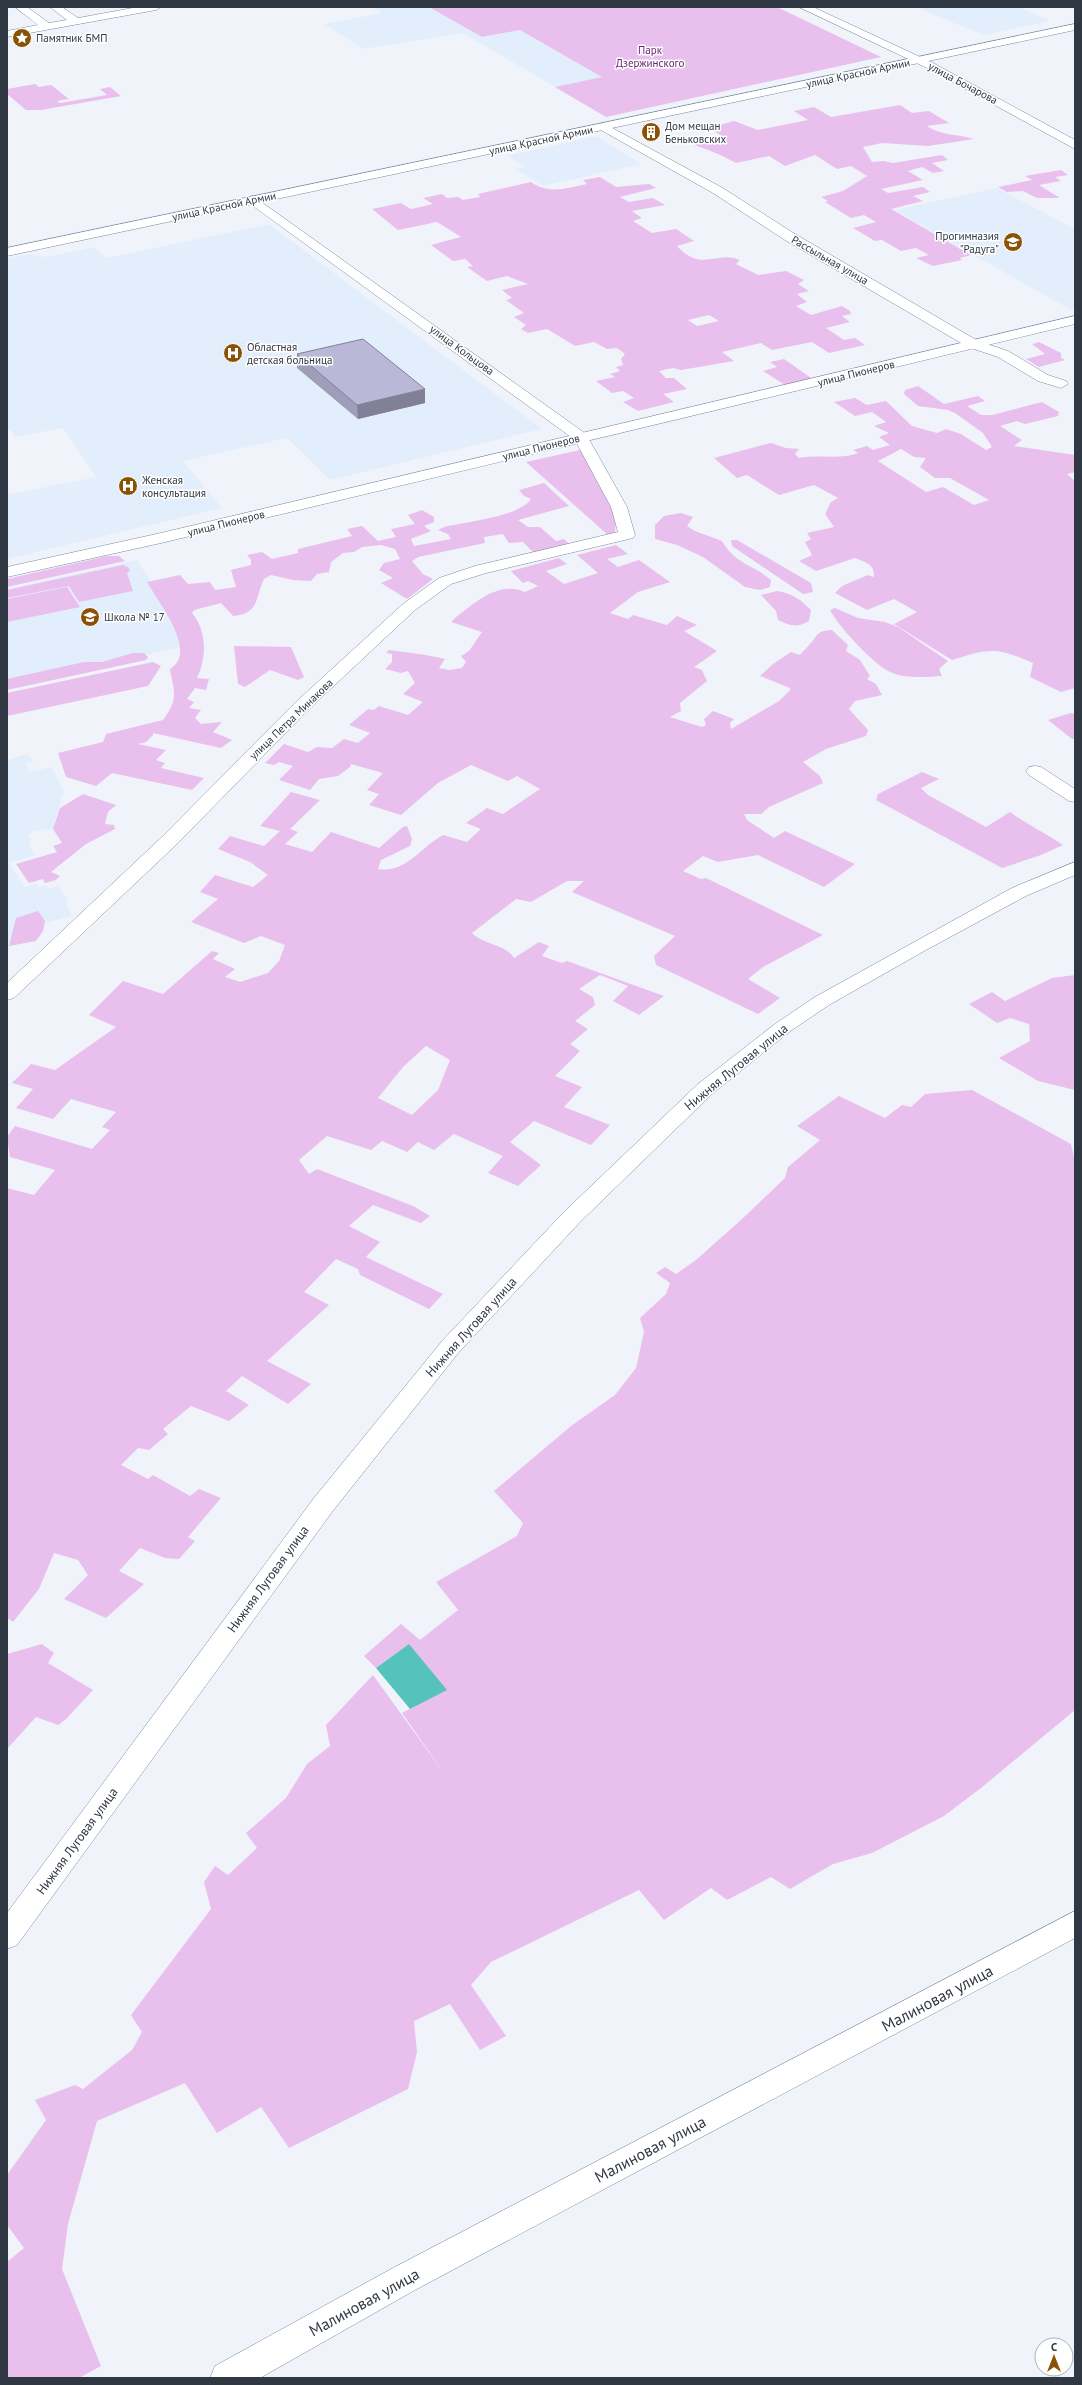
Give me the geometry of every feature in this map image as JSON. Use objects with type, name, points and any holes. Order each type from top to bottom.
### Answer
[{"type":"street","points":[[20,7],[48,27]]},
{"type":"street","points":[[55,7],[76,21]]},
{"type":"street","points":[[7,34],[156,7]]},
{"type":"street","name":"улица Бочарова","points":[[804,7],[918,60],[1075,144]]},
{"type":"street","name":"улица Красной Армии","points":[[7,252],[1075,26]]},
{"type":"street","name":"Рассыльная улица","points":[[603,127],[717,190],[790,237],[982,349],[994,350],[1049,382],[1061,384]]},
{"type":"street","name":"улица Кольцова","points":[[253,200],[581,437],[619,507],[627,535]]},
{"type":"street","name":"улица Пионеров","points":[[7,572],[161,538],[1075,320]]},
{"type":"street","name":"улица Петра Минакова","points":[[7,994],[171,839],[303,705],[409,607],[445,581],[474,572],[627,535]]},
{"type":"street","points":[[1035,771],[1075,797]]},
{"type":"street","name":"Нижняя Луговая улица","points":[[7,1936],[323,1504],[451,1346],[573,1216],[705,1089],[787,1024],[822,1001],[919,946],[1019,892],[1075,868]]},
{"type":"street","name":"Малиновая улица","points":[[228,2378],[404,2279],[1075,1924]]},
{"type":"shaded area","points":[[373,7],[429,7],[482,37],[520,30],[603,77],[555,87],[463,33],[363,49],[324,24],[382,13]]},
{"type":"shaded area","points":[[926,7],[1019,7],[1050,21],[984,35],[919,9]]},
{"type":"shaded area","points":[[596,136],[641,164],[543,186],[516,169],[526,167],[507,156]]},
{"type":"shaded area","name":"Прогимназия \"Радуга\"","points":[[997,188],[1075,229],[1075,309],[1071,310],[894,210]]},
{"type":"shaded area","name":"Областная детская больница","points":[[269,224],[542,429],[330,480],[287,438],[183,461],[222,508],[7,559],[7,495],[96,477],[63,428],[15,437],[10,430],[7,430],[7,259],[29,254],[47,257],[93,247],[107,258]]},
{"type":"shaded area","name":"Школа № 17","points":[[137,560],[191,645],[7,685],[7,589]]},
{"type":"shaded area","points":[[27,754],[34,761],[26,764],[30,772],[51,767],[64,791],[53,829],[34,831],[28,835],[31,842],[29,846],[35,855],[9,863],[25,887],[36,883],[39,887],[46,885],[48,889],[58,886],[68,900],[66,905],[72,916],[42,924],[19,923],[7,953],[7,760]]},
{"type":"shaded area","points":[[409,1644],[447,1690],[410,1709],[376,1668]]},
{"type":"green space","name":"Парк Дзержинского","points":[[429,7],[777,7],[881,57],[606,117],[555,87],[602,77],[520,30],[482,37]]},
{"type":"green space","points":[[35,84],[39,87],[51,85],[69,99],[57,101],[60,103],[107,95],[100,89],[110,87],[121,96],[41,110],[26,110],[7,94],[7,89]]},
{"type":"green space","points":[[900,105],[912,113],[929,111],[949,123],[927,126],[938,132],[974,139],[928,146],[882,143],[863,147],[872,162],[883,161],[893,163],[942,155],[948,160],[932,163],[944,171],[933,173],[922,167],[908,171],[923,180],[881,189],[888,193],[923,187],[930,192],[913,196],[923,201],[891,209],[971,255],[960,258],[962,260],[933,266],[916,258],[929,255],[916,248],[901,251],[882,240],[875,241],[853,228],[876,222],[864,215],[851,218],[825,202],[828,201],[821,197],[843,191],[867,176],[851,166],[837,169],[815,155],[785,166],[769,156],[736,163],[694,145],[725,138],[709,128],[734,121],[758,130],[808,120],[794,111],[814,107],[831,117]]},
{"type":"green space","points":[[1061,170],[1068,175],[1055,177],[1061,181],[1039,185],[1060,198],[1037,198],[1023,191],[1007,192],[998,187],[1032,180],[1025,176]]},
{"type":"green space","points":[[600,177],[616,187],[649,184],[656,188],[620,197],[629,202],[653,198],[665,205],[632,211],[642,218],[633,221],[652,233],[676,229],[694,241],[677,246],[686,254],[694,258],[702,260],[724,257],[731,258],[740,260],[736,264],[758,275],[786,271],[804,280],[798,284],[809,291],[797,294],[807,302],[796,306],[811,315],[842,306],[850,311],[851,314],[842,316],[850,322],[826,328],[844,340],[855,338],[865,345],[829,353],[812,342],[772,350],[761,343],[722,352],[734,361],[681,370],[673,368],[659,371],[666,378],[674,378],[687,389],[663,394],[674,402],[638,411],[623,402],[634,398],[623,391],[612,393],[596,381],[615,377],[610,374],[620,371],[616,367],[623,365],[621,359],[625,354],[617,348],[607,349],[594,342],[575,346],[547,329],[528,333],[521,329],[526,325],[514,317],[524,313],[506,300],[512,298],[502,290],[528,284],[507,276],[487,281],[467,267],[473,266],[465,259],[453,261],[431,245],[461,237],[437,222],[398,230],[372,209],[401,203],[411,209],[433,204],[423,198],[442,194],[447,198],[458,197],[463,200],[480,197],[478,194],[531,182],[545,188],[565,189],[587,184],[583,180]],"holes":[[[709,315],[719,321],[697,326],[688,320]]]},
{"type":"green space","points":[[1039,342],[1061,353],[1061,358],[1065,360],[1039,367],[1026,359],[1045,354],[1032,344]]},
{"type":"green space","points":[[784,359],[817,382],[790,388],[763,371],[777,367],[770,362]]},
{"type":"green space","points":[[918,386],[944,404],[978,396],[985,401],[967,406],[981,415],[992,415],[1042,402],[1059,412],[1058,416],[1025,424],[1017,421],[1000,426],[1022,440],[1014,446],[1075,455],[1075,472],[1067,474],[1075,481],[1075,688],[1061,692],[1030,677],[1033,663],[1010,654],[985,651],[952,660],[894,624],[917,612],[894,599],[867,610],[835,593],[842,586],[868,575],[874,577],[873,569],[869,564],[855,558],[816,571],[799,561],[812,555],[805,542],[811,539],[807,533],[834,527],[825,514],[831,502],[838,498],[814,485],[779,495],[747,475],[737,478],[714,458],[771,443],[786,448],[799,449],[795,454],[799,458],[851,455],[858,453],[853,450],[867,446],[873,450],[890,445],[879,437],[889,433],[874,426],[886,422],[872,412],[855,416],[834,402],[855,398],[867,405],[886,401],[912,426],[937,433],[946,429],[961,434],[986,450],[992,447],[983,433],[955,413],[948,410],[918,406],[904,394],[905,390]],"holes":[[[901,449],[914,457],[926,458],[920,467],[935,478],[950,478],[989,500],[974,505],[943,487],[926,492],[878,461]]]},
{"type":"green space","points":[[580,450],[583,451],[616,514],[615,534],[609,536],[526,462]]},
{"type":"green space","points":[[544,483],[569,506],[518,520],[528,527],[540,527],[556,541],[564,539],[570,545],[534,553],[523,542],[509,543],[503,534],[484,537],[485,543],[418,557],[412,561],[423,574],[433,579],[407,599],[381,583],[393,578],[379,570],[384,563],[400,559],[395,549],[381,545],[362,547],[354,552],[343,553],[331,562],[329,572],[317,574],[311,581],[293,580],[271,575],[264,579],[255,604],[248,612],[233,616],[221,603],[194,610],[192,613],[201,628],[204,644],[203,662],[197,678],[209,679],[206,690],[195,688],[187,699],[194,702],[189,708],[201,710],[195,718],[201,724],[222,722],[213,732],[232,740],[221,748],[153,733],[153,735],[146,742],[138,744],[166,750],[156,760],[165,763],[161,768],[204,778],[192,790],[112,773],[96,786],[66,777],[58,753],[103,742],[106,734],[163,720],[171,706],[174,690],[170,669],[178,661],[180,651],[178,639],[167,614],[147,582],[180,575],[188,584],[210,582],[215,590],[236,587],[231,570],[251,565],[251,560],[247,555],[262,552],[272,559],[298,553],[298,549],[352,536],[347,529],[362,526],[378,541],[396,537],[391,529],[415,524],[408,515],[422,510],[434,517],[434,522],[424,526],[431,531],[411,539],[414,546],[451,539],[448,534],[438,530],[444,527],[491,518],[515,510],[525,505],[531,499],[524,496],[519,490]]},
{"type":"green space","points":[[681,513],[693,517],[687,526],[695,531],[722,541],[727,549],[739,560],[771,580],[770,587],[760,590],[745,587],[703,557],[677,545],[655,539],[655,525],[664,516]]},
{"type":"green space","points":[[731,540],[737,540],[811,583],[813,592],[803,594],[732,546]]},
{"type":"green space","points":[[616,545],[628,554],[607,559],[618,567],[639,560],[670,582],[638,592],[610,613],[628,619],[633,615],[667,625],[677,616],[697,625],[684,631],[717,651],[694,667],[702,670],[707,681],[680,703],[681,711],[670,717],[702,727],[706,725],[704,719],[713,711],[734,719],[730,723],[731,729],[779,701],[790,690],[790,688],[760,676],[773,664],[791,652],[800,655],[818,634],[823,631],[832,630],[848,645],[846,651],[860,660],[870,676],[867,679],[876,684],[882,695],[855,701],[849,709],[868,730],[866,736],[826,749],[803,762],[820,776],[823,783],[769,807],[761,814],[744,814],[747,820],[774,838],[785,831],[855,864],[824,887],[758,855],[718,862],[703,856],[683,871],[701,879],[706,878],[823,935],[763,967],[748,979],[780,998],[758,1014],[656,965],[654,956],[675,936],[572,892],[584,881],[567,881],[531,902],[516,899],[472,933],[482,940],[506,950],[514,958],[539,942],[549,946],[542,956],[562,963],[567,961],[664,996],[639,1015],[613,1001],[628,986],[600,975],[579,989],[593,997],[595,1005],[575,1021],[588,1029],[570,1044],[580,1051],[555,1076],[582,1087],[564,1107],[610,1125],[591,1145],[534,1121],[510,1142],[541,1165],[518,1186],[488,1173],[503,1156],[454,1134],[434,1150],[418,1142],[407,1152],[382,1141],[371,1150],[327,1136],[299,1160],[309,1174],[317,1169],[413,1206],[430,1216],[421,1223],[373,1205],[349,1226],[380,1242],[366,1257],[443,1294],[429,1309],[360,1275],[358,1269],[336,1259],[304,1292],[329,1305],[267,1361],[311,1384],[288,1404],[242,1376],[226,1391],[249,1405],[229,1421],[191,1406],[163,1429],[168,1434],[149,1450],[138,1448],[121,1465],[148,1479],[153,1475],[190,1496],[199,1489],[221,1498],[188,1537],[195,1541],[179,1559],[165,1558],[140,1548],[119,1571],[144,1584],[106,1618],[64,1599],[88,1575],[78,1560],[54,1553],[39,1589],[13,1622],[7,1618],[7,1188],[34,1195],[55,1170],[10,1157],[7,1137],[15,1126],[92,1149],[110,1130],[102,1127],[116,1112],[71,1099],[53,1119],[16,1108],[33,1089],[12,1083],[31,1064],[55,1070],[116,1027],[89,1015],[123,981],[163,994],[212,951],[219,953],[213,959],[235,969],[225,977],[240,982],[268,973],[279,961],[285,945],[261,936],[244,943],[191,922],[218,899],[200,892],[215,875],[253,887],[268,875],[250,862],[218,849],[230,836],[264,846],[280,831],[260,826],[291,792],[320,800],[290,829],[298,832],[285,844],[312,852],[331,832],[379,848],[403,827],[407,826],[412,839],[410,846],[381,860],[378,869],[388,869],[405,864],[443,835],[467,842],[481,829],[466,823],[487,808],[503,814],[540,789],[517,776],[508,781],[471,765],[438,783],[401,815],[369,805],[379,794],[367,790],[383,773],[351,764],[350,767],[338,776],[319,779],[310,790],[279,780],[293,766],[279,762],[274,765],[265,763],[284,744],[308,752],[317,747],[332,748],[344,739],[358,743],[370,733],[349,725],[368,709],[374,710],[379,706],[408,715],[423,702],[403,694],[415,683],[408,671],[401,673],[385,669],[392,662],[392,654],[386,653],[389,650],[445,659],[439,668],[449,670],[462,668],[466,662],[461,656],[469,651],[482,632],[451,622],[455,618],[479,600],[496,591],[515,589],[525,592],[538,586],[528,581],[523,583],[511,571],[559,558],[567,564],[546,571],[564,584],[598,573],[577,555]],"holes":[[[426,1046],[450,1060],[438,1090],[412,1115],[378,1098],[403,1067]]]},
{"type":"green space","points":[[107,556],[119,556],[125,561],[7,587],[7,579]]},
{"type":"green space","points":[[123,565],[128,567],[130,570],[127,573],[133,591],[79,602],[69,586],[7,598],[7,590]]},
{"type":"green space","points":[[67,587],[80,607],[7,622],[7,599]]},
{"type":"green space","points":[[777,591],[792,595],[807,606],[811,610],[809,621],[800,625],[794,625],[786,624],[778,620],[776,611],[761,595]]},
{"type":"green space","points":[[835,608],[858,618],[885,622],[898,627],[948,661],[939,669],[942,676],[902,676],[890,672],[865,653],[841,626],[830,610]]},
{"type":"green space","points":[[234,646],[291,647],[304,677],[298,680],[270,670],[245,687],[238,684]]},
{"type":"green space","points":[[133,653],[144,653],[148,657],[146,660],[7,690],[7,679],[84,662],[102,662]]},
{"type":"green space","points":[[153,662],[161,666],[148,686],[7,716],[7,693]]},
{"type":"green space","points":[[1071,713],[1075,714],[1075,739],[1072,739],[1048,720]]},
{"type":"green space","points":[[922,772],[939,779],[921,788],[928,795],[986,827],[1010,812],[1063,845],[1041,855],[1002,868],[876,800],[878,794]]},
{"type":"green space","points":[[83,794],[116,805],[108,812],[105,824],[114,825],[115,829],[86,844],[51,872],[60,876],[56,880],[45,883],[43,879],[29,883],[16,864],[57,852],[53,846],[62,843],[53,829],[60,808]]},
{"type":"green space","points":[[38,911],[45,921],[43,931],[36,941],[9,946],[16,918]]},
{"type":"green space","points":[[1075,975],[1075,1090],[1038,1081],[999,1058],[1030,1041],[1029,1024],[1010,1018],[997,1023],[969,1004],[992,992],[1005,1001],[1052,978]]},
{"type":"green space","points":[[972,1090],[1071,1144],[1075,1161],[1075,1710],[981,1788],[944,1816],[872,1853],[833,1864],[790,1889],[771,1877],[727,1900],[711,1888],[664,1920],[639,1890],[491,1962],[471,1985],[506,2036],[480,2050],[450,2004],[414,2021],[417,2052],[408,2089],[289,2148],[261,2107],[217,2133],[185,2083],[97,2121],[68,2224],[62,2269],[101,2366],[79,2378],[7,2378],[7,2262],[24,2248],[7,2225],[7,2175],[46,2120],[35,2100],[75,2085],[83,2089],[132,2050],[142,2032],[131,2015],[211,1909],[204,1882],[215,1866],[228,1875],[257,1848],[246,1833],[286,1798],[307,1764],[330,1746],[326,1725],[373,1675],[446,1776],[402,1713],[446,1690],[409,1644],[376,1668],[364,1656],[401,1624],[420,1640],[458,1610],[436,1582],[517,1536],[523,1523],[494,1491],[571,1426],[615,1395],[636,1368],[644,1332],[640,1318],[666,1294],[670,1283],[656,1273],[665,1267],[676,1274],[696,1260],[785,1178],[788,1167],[820,1140],[797,1126],[839,1096],[885,1118],[902,1105],[911,1107],[925,1094]]},
{"type":"green space","points":[[42,1644],[54,1653],[48,1663],[93,1690],[66,1719],[58,1725],[36,1717],[7,1749],[7,1654]]},
{"type":"building","points":[[363,339],[425,389],[357,405],[297,354]]},
{"type":"place","name":"Памятник БМП","points":[[22,38]]},
{"type":"place","name":"Дом мещан Беньковских","points":[[651,132]]},
{"type":"place","name":"Прогимназия \"Радуга\"","points":[[1013,242]]},
{"type":"place","name":"Областная детская больница","points":[[233,353]]},
{"type":"place","name":"Женская консультация","points":[[128,486]]},
{"type":"place","name":"Школа № 17","points":[[90,617]]}]
